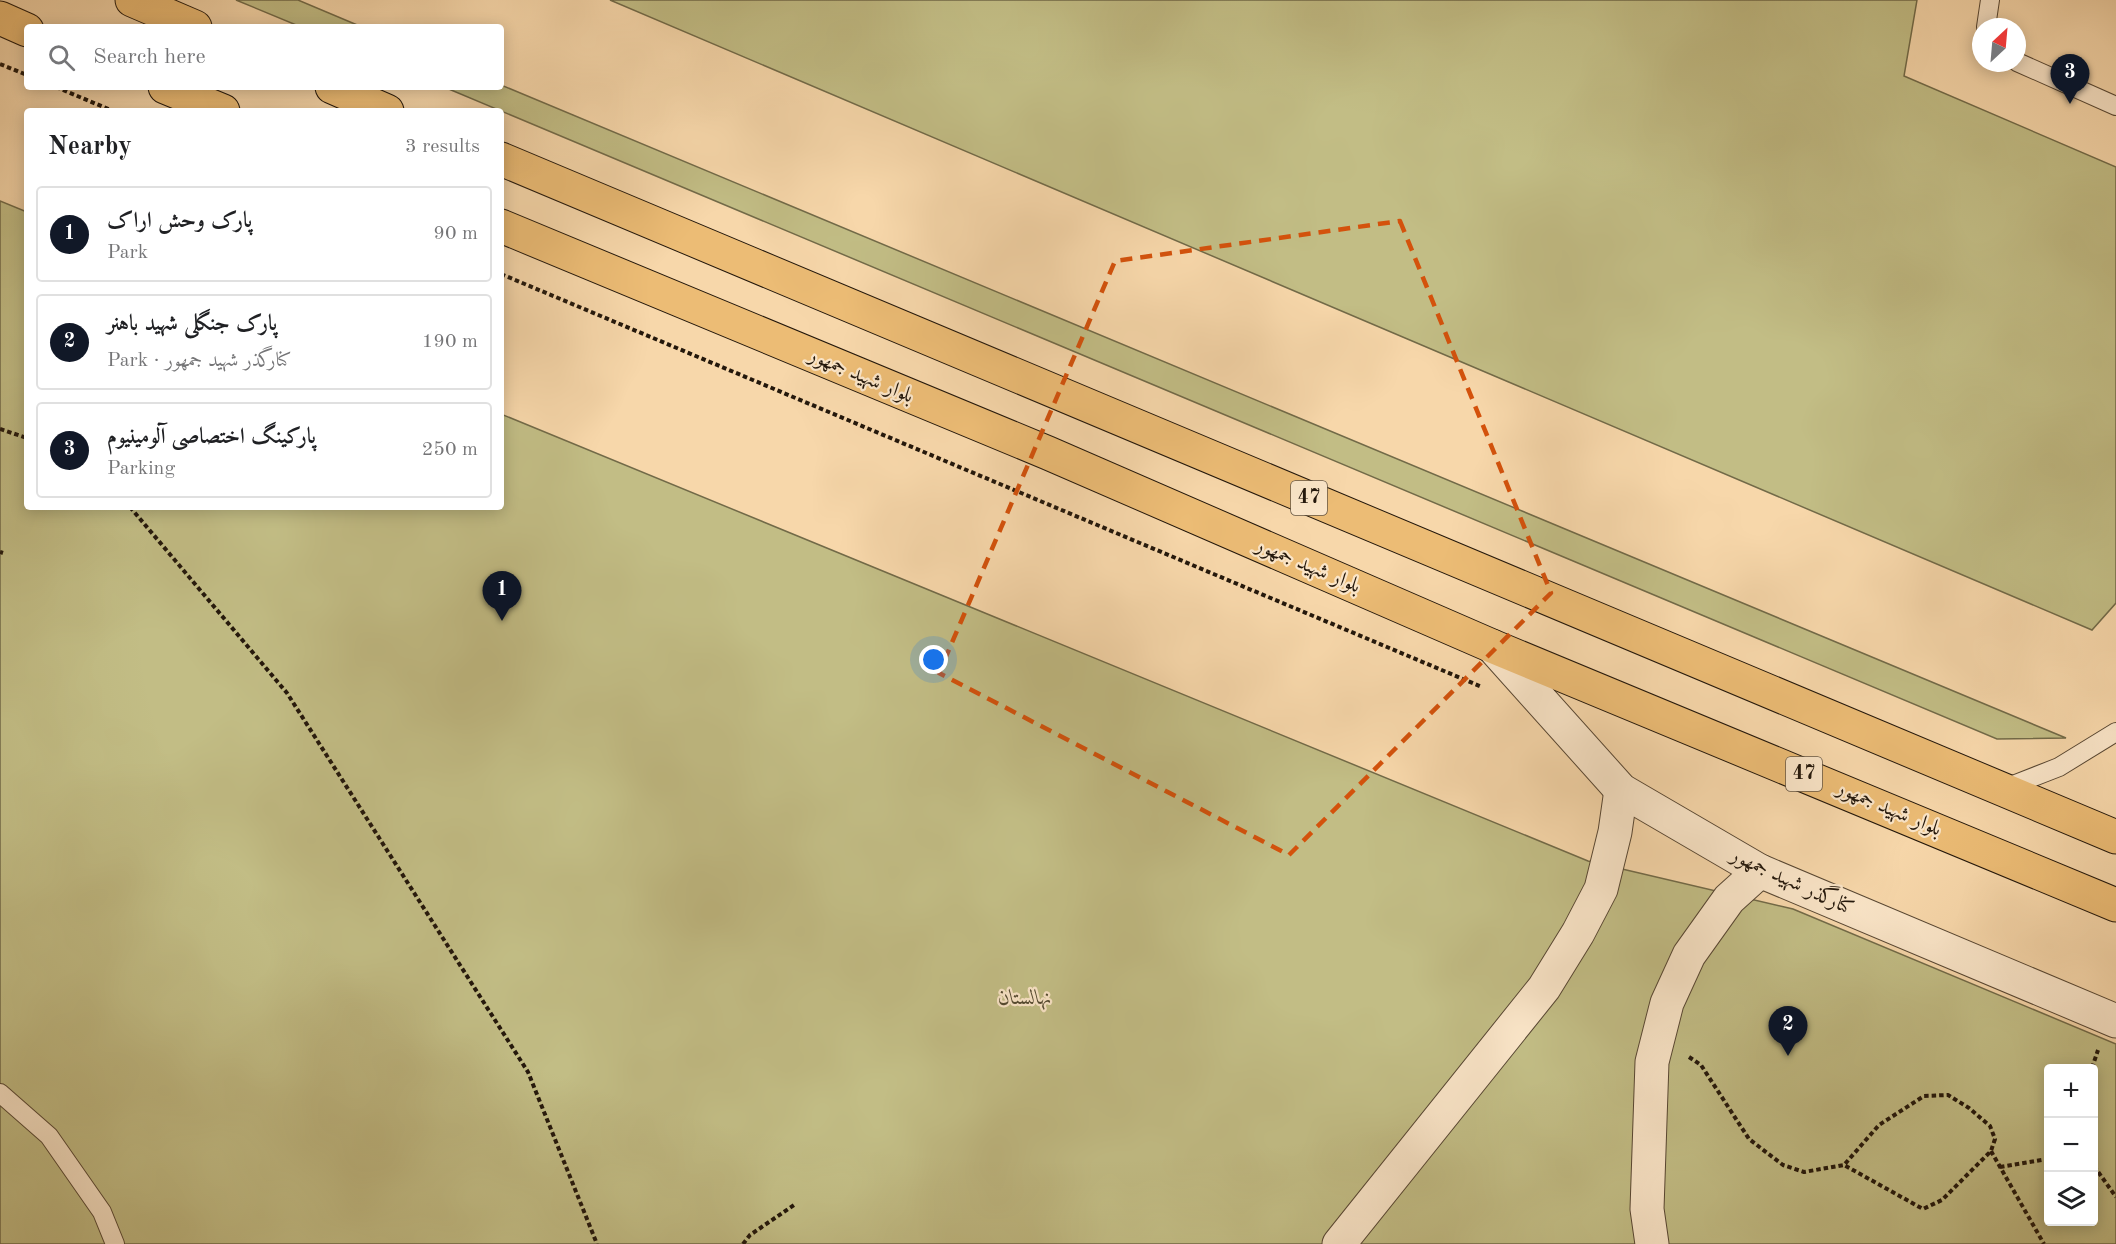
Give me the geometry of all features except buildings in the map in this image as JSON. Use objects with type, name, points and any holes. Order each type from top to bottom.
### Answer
[{"type":"highway","points":[[132,0],[188,24]]},
{"type":"highway","points":[[0,18],[24,29]]},
{"type":"highway","points":[[172,90],[216,108]]},
{"type":"highway","points":[[339,90],[380,108]]},
{"type":"highway","name":"47","points":[[504,160],[2116,837]]},
{"type":"highway","name":"بلوار شهید جمهور","points":[[504,227],[1048,453],[1492,646],[2116,905]]},
{"type":"street","name":"کنارگذر شهید جمهور","points":[[1492,646],[1621,790],[1760,871],[2116,1021]]},
{"type":"street","points":[[1339,1244],[1544,988],[1578,933],[1600,889],[1615,832],[1621,790]]},
{"type":"street","points":[[1652,1244],[1647,1209],[1652,1062],[1667,1002],[1689,955],[1729,899],[1760,871]]},
{"type":"lane","points":[[1987,18],[1990,0]]},
{"type":"lane","points":[[2026,66],[2116,106]]},
{"type":"lane","points":[[2003,789],[2059,767],[2116,732]]},
{"type":"lane","points":[[0,1093],[49,1136],[102,1212],[116,1244]]},
{"type":"path","points":[[0,64],[24,74]]},
{"type":"path","points":[[63,90],[106,108]]},
{"type":"path","points":[[504,275],[1492,692]]},
{"type":"path","points":[[0,429],[24,437]]},
{"type":"path","points":[[133,510],[287,693],[528,1071],[597,1244]]},
{"type":"path","points":[[1657,1042],[1701,1065],[1749,1139],[1783,1166],[1804,1172],[1844,1165],[1879,1125],[1924,1095],[1948,1095],[1969,1108],[1989,1126],[1995,1139],[1991,1151],[1942,1200],[1923,1209],[1844,1165]]},
{"type":"path","points":[[1991,1151],[2044,1244]]},
{"type":"path","points":[[2000,1167],[2044,1160]]},
{"type":"path","points":[[2098,1172],[2116,1197]]},
{"type":"path","points":[[743,1244],[750,1235],[794,1205]]},
{"type":"highlighted area","points":[[1400,221],[1551,593],[1289,855],[939,673],[1115,261]]},
{"type":"green space","points":[[236,0],[298,0],[355,24],[294,24]]},
{"type":"green space","points":[[610,0],[1917,0],[1904,76],[2116,167],[2116,603],[2092,630]]},
{"type":"green space","points":[[504,86],[2066,738],[1997,739],[504,112],[504,108],[494,108],[451,90],[504,90]]},
{"type":"green space","name":"نهالستان","points":[[0,201],[24,211],[24,510],[504,510],[504,415],[1588,861],[1793,909],[2116,1044],[2116,1244],[0,1244]]},
{"type":"place","name":"پارکینگ اختصاصی آلومینیوم","points":[[2070,104]]},
{"type":"place","name":"پارک وحش اراک","points":[[502,621]]},
{"type":"place","name":"پارک جنگلی شهید باهنر","points":[[1788,1056]]}]
